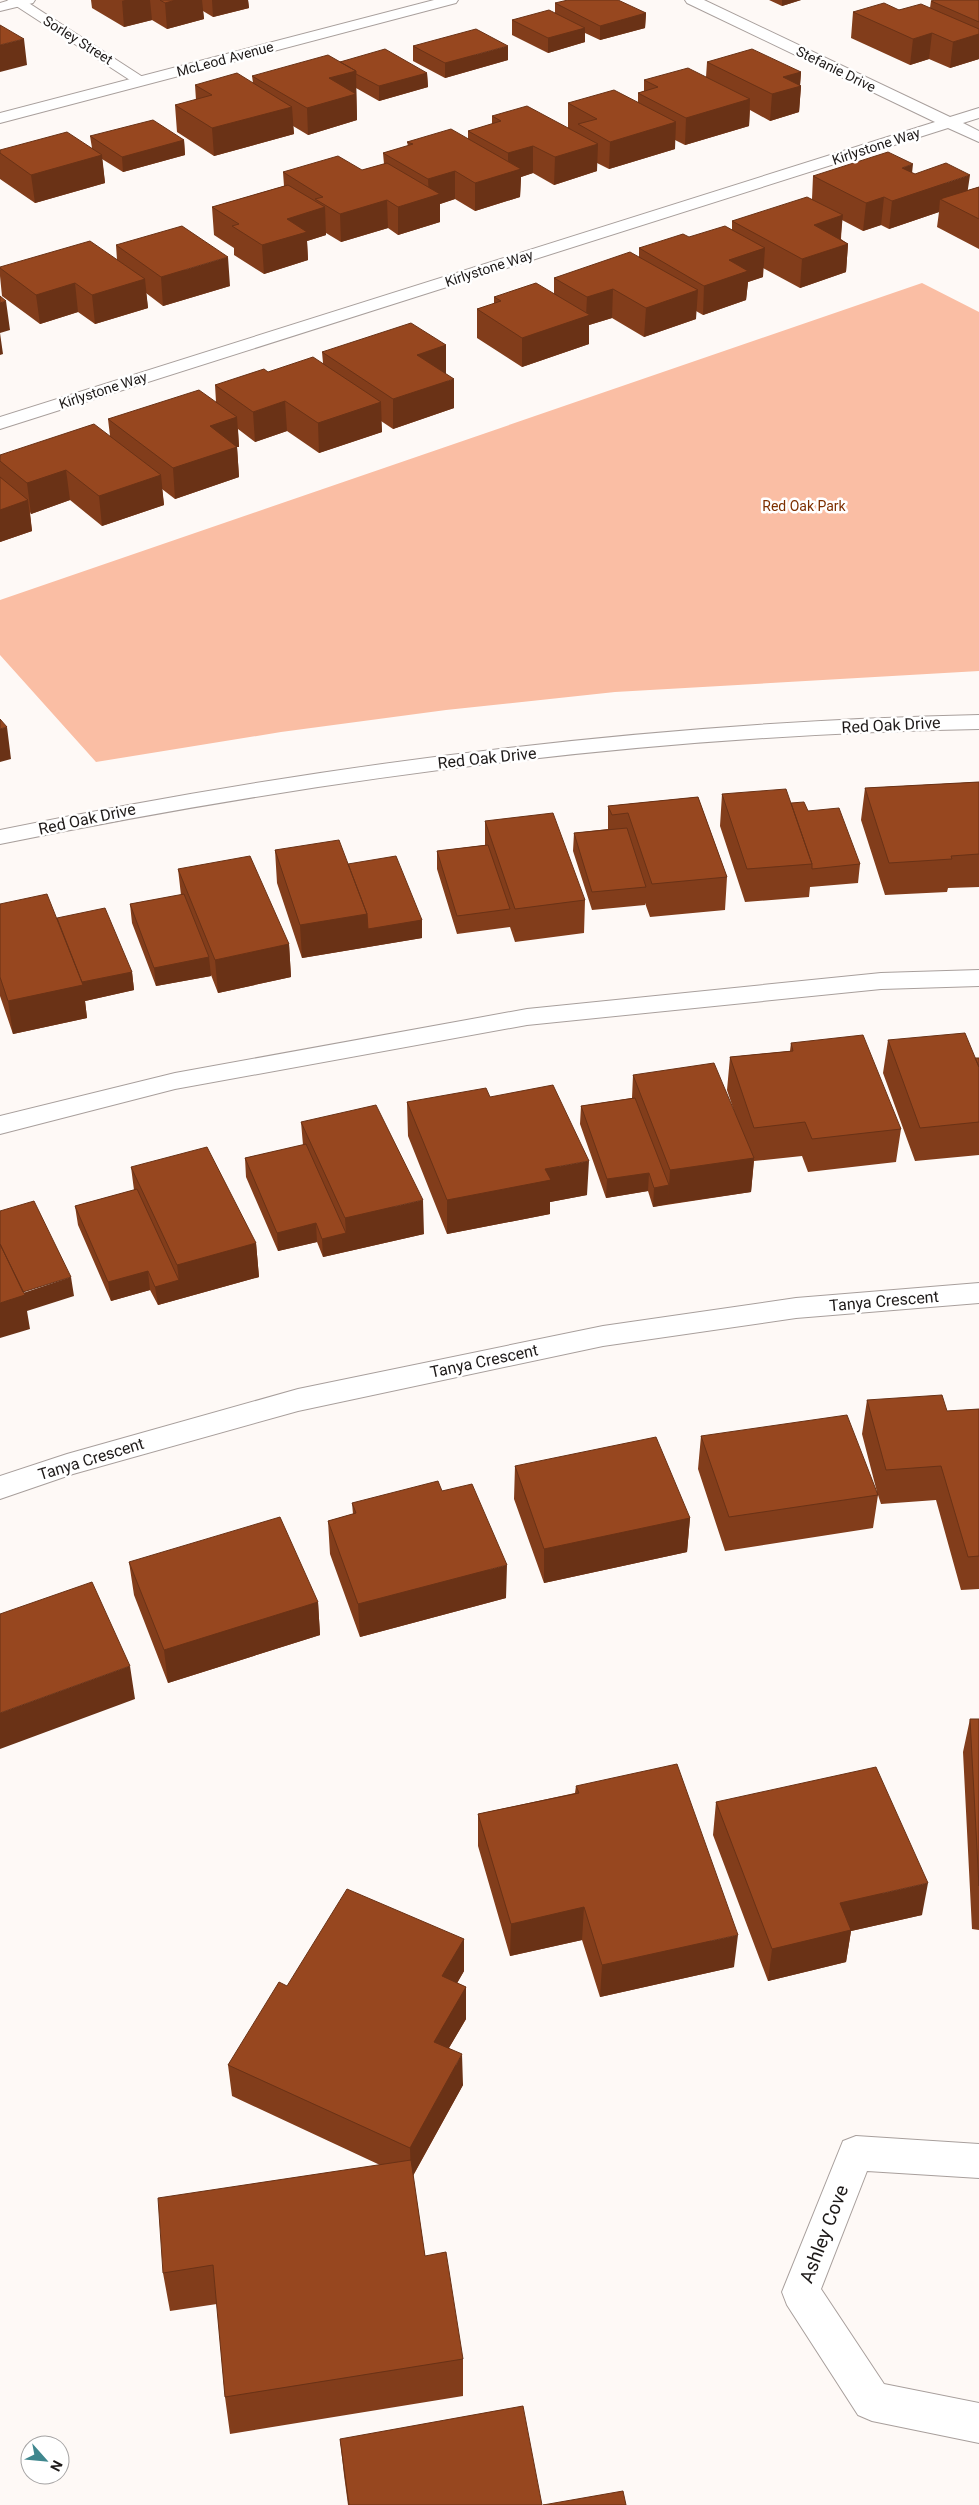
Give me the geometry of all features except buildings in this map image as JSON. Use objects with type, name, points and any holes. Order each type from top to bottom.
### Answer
[{"type":"street","name":"McLeod Avenue","points":[[0,118],[451,0]]},
{"type":"street","name":"Stefanie Drive","points":[[692,0],[979,137]]},
{"type":"street","name":"Sorley Street","points":[[20,1],[141,81]]},
{"type":"street","points":[[0,7],[20,1]]},
{"type":"street","name":"Kirlystone Way","points":[[0,423],[979,113]]},
{"type":"street","name":"Red Oak Drive","points":[[0,837],[141,808],[409,767],[670,738],[929,722],[979,722]]},
{"type":"street","points":[[0,1125],[175,1081],[527,1017],[881,981],[979,978]]},
{"type":"street","name":"Tanya Crescent","points":[[0,1488],[66,1466],[298,1400],[603,1336],[796,1308],[979,1293]]},
{"type":"street","name":"Ashley Cove","points":[[979,2161],[856,2153],[801,2292],[872,2401],[979,2423]]},
{"type":"green space","name":"Red Oak Park","points":[[922,283],[979,312],[979,671],[615,692],[446,710],[281,732],[96,762],[0,655],[0,600]]}]
